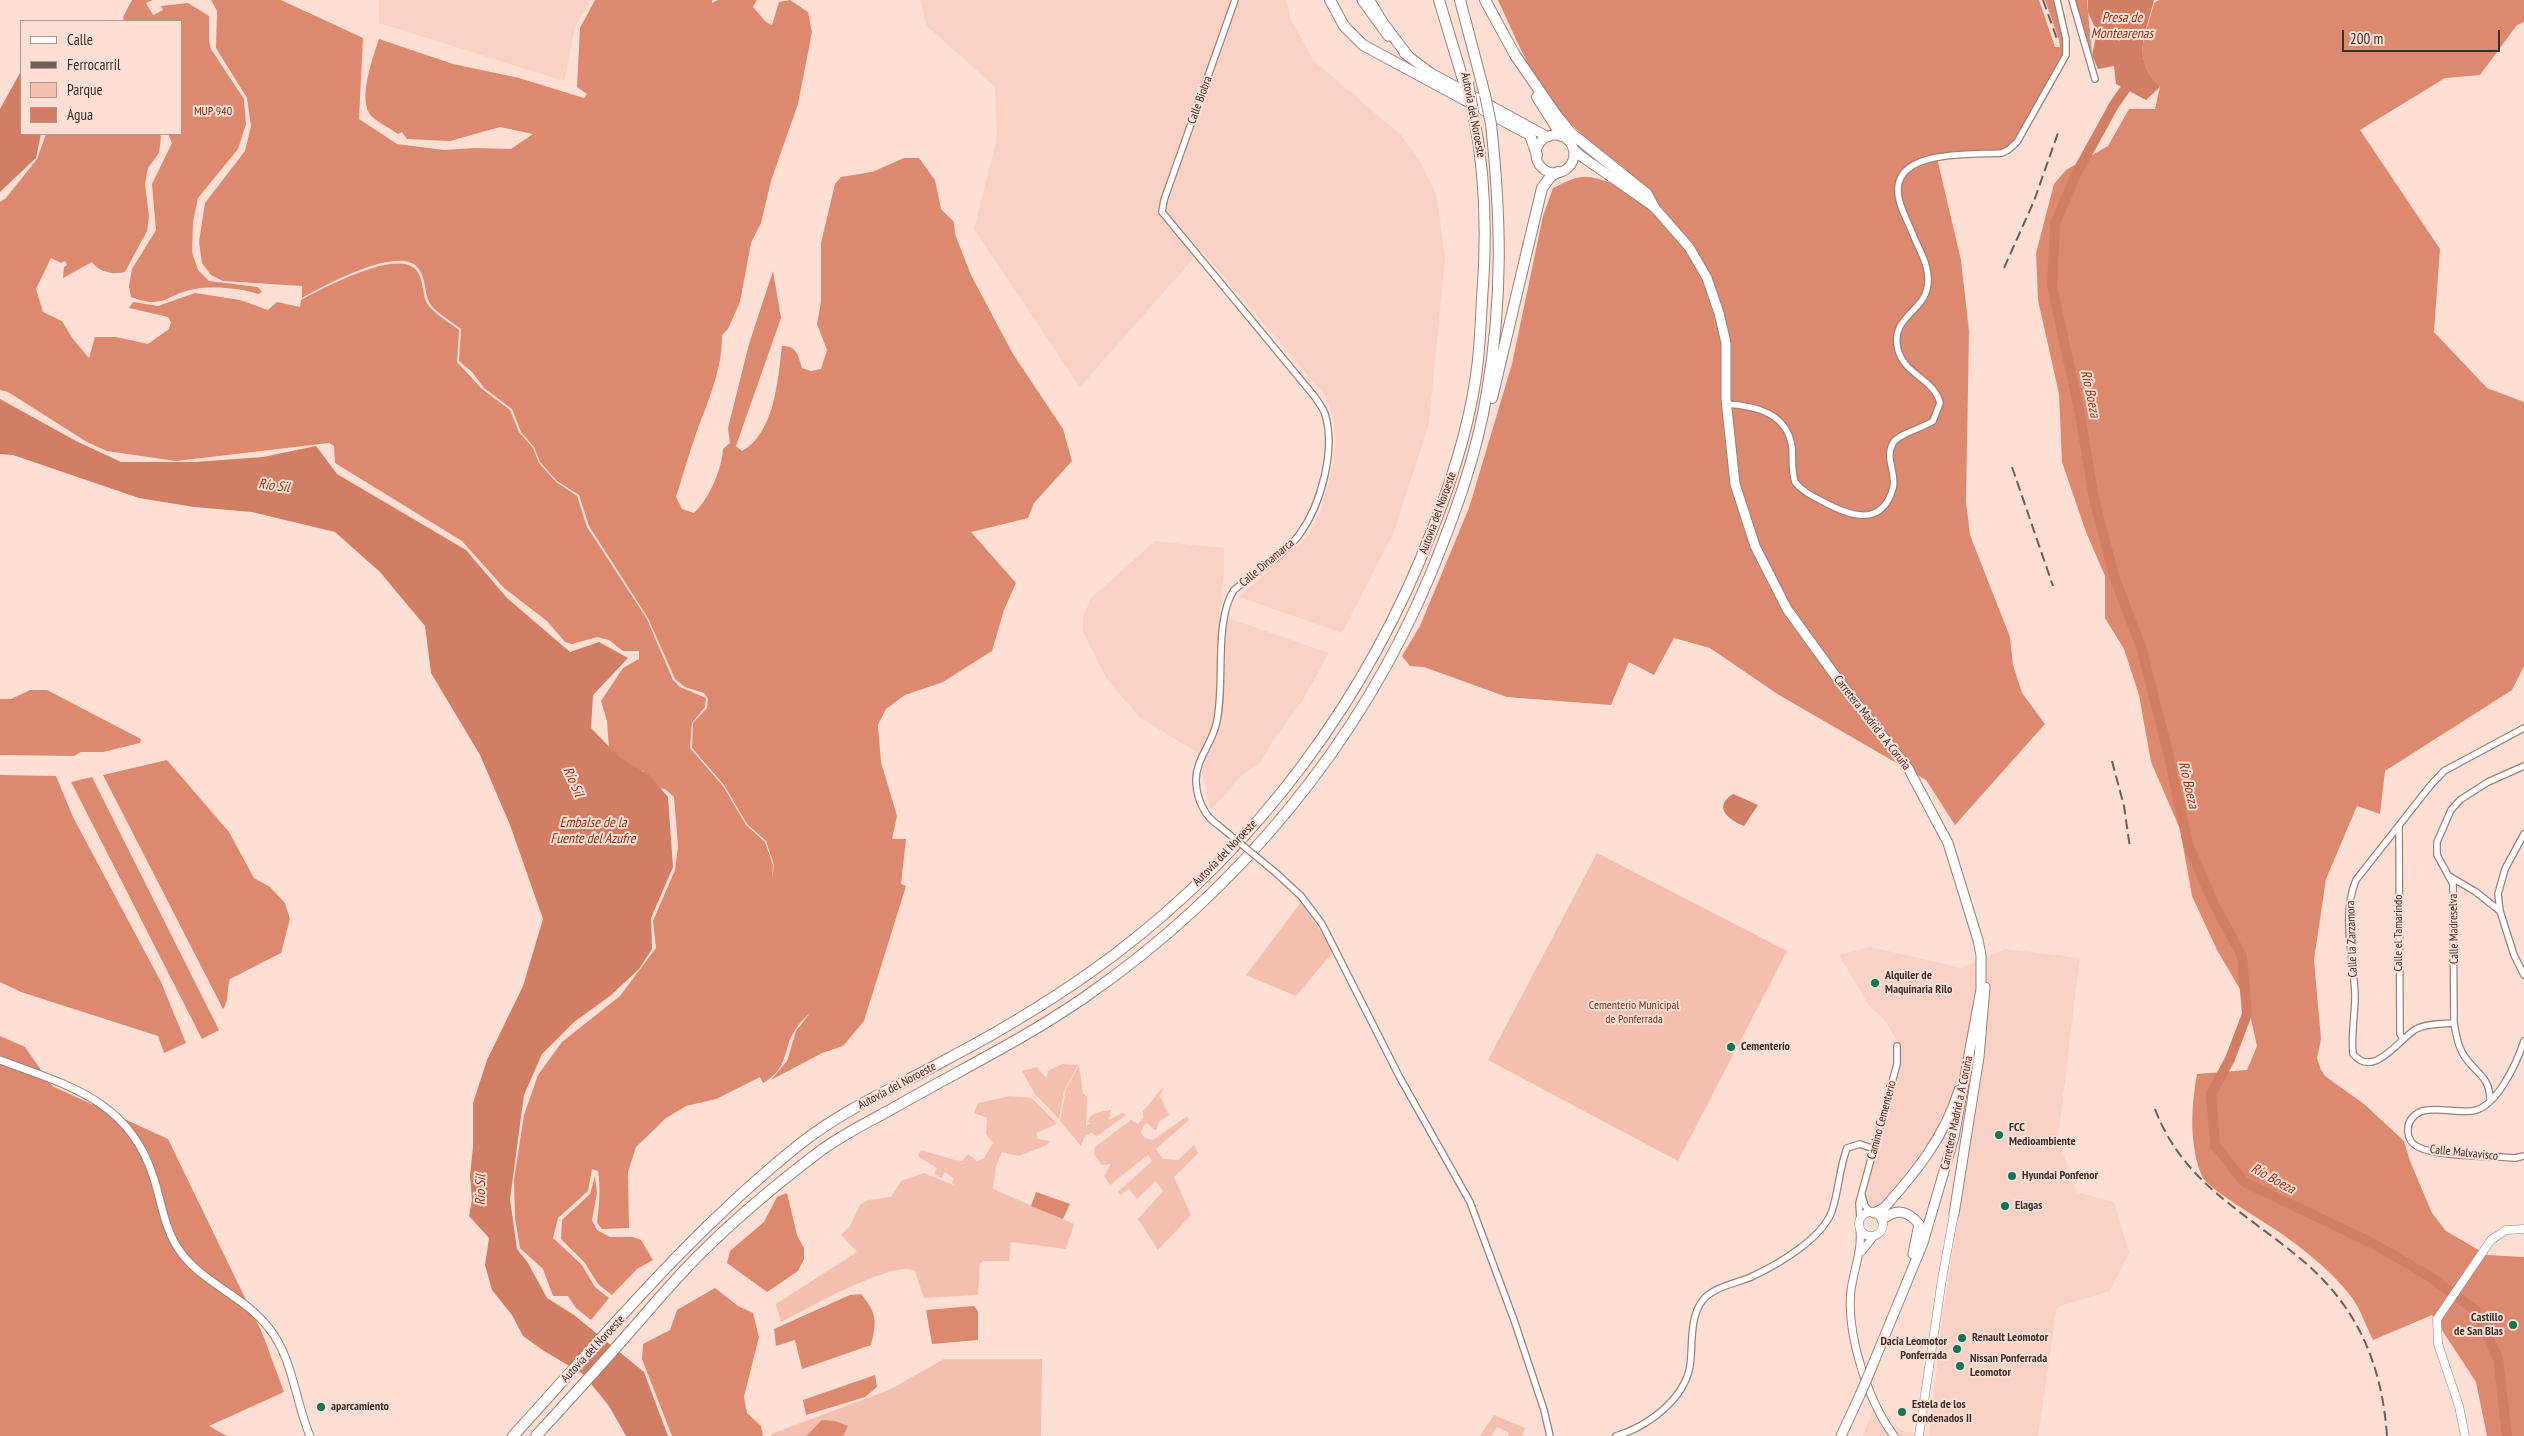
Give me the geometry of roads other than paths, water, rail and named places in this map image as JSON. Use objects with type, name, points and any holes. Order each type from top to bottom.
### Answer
[{"type":"highway","points":[[1330,0],[1344,26],[1363,45],[1530,135],[1538,151]]},
{"type":"highway","points":[[1362,0],[1380,28],[1408,56],[1431,73],[1548,137],[1562,136]]},
{"type":"highway","points":[[1369,0],[1383,23],[1408,56]]},
{"type":"highway","points":[[1439,0],[1466,83]]},
{"type":"highway","name":"Autovía del Noroeste","points":[[513,1436],[687,1246],[742,1193],[804,1140],[874,1098],[1043,1006],[1114,955],[1163,915],[1219,863],[1277,798],[1318,746],[1355,690],[1384,639],[1417,570],[1445,498],[1468,414],[1478,362],[1486,252],[1483,167],[1466,83],[1445,0]]},
{"type":"highway","name":"Autovía del Noroeste","points":[[536,1436],[696,1257],[751,1205],[829,1145],[1026,1036],[1086,996],[1139,957],[1206,900],[1289,809],[1338,744],[1376,684],[1426,587],[1453,520],[1471,464],[1487,395],[1499,288],[1500,232],[1498,184],[1491,124],[1460,0]]},
{"type":"highway","points":[[1426,587],[1439,566],[1456,524],[1475,465],[1542,188],[1551,176],[1562,171],[1572,162],[1574,149],[1567,139],[1562,136],[1539,102],[1516,55],[1485,0]]},
{"type":"highway","points":[[1516,55],[1557,116],[1571,133],[1636,184],[1647,194],[1654,206]]},
{"type":"highway","points":[[1514,120],[1531,132],[1544,169],[1562,171]]},
{"type":"highway","points":[[1538,151],[1548,137]]},
{"type":"highway","name":"Carretera Madrid a A Coruña","points":[[1574,149],[1599,169],[1654,206],[1684,240],[1707,278],[1719,313],[1726,343],[1727,404],[1735,484],[1755,546],[1787,609],[1842,685],[1908,768],[1948,843],[1975,927],[1981,955],[1981,988],[1976,1020],[1962,1101],[1945,1172],[1923,1242],[1891,1323],[1841,1436]]},
{"type":"highway","name":"Carretera Madrid a A Coruña","points":[[1562,171],[1586,165],[1599,169]]},
{"type":"highway","points":[[1954,1214],[1986,999],[1981,955]]},
{"type":"highway","points":[[1872,1212],[1884,1208],[1936,1144],[1952,1111],[1976,1020]]},
{"type":"highway","points":[[1882,1220],[1890,1213],[1900,1211],[1911,1215],[1919,1224],[1918,1236],[1891,1323]]},
{"type":"main road","points":[[1872,1212],[1882,1220],[1882,1228],[1874,1236],[1864,1234],[1860,1230],[1862,1215],[1872,1212]]},
{"type":"main road","points":[[1919,1436],[1942,1279],[1954,1214]]},
{"type":"main road","points":[[2466,1436],[2459,1406],[2438,1344],[2436,1332],[2439,1315],[2486,1245],[2506,1230],[2524,1229]]},
{"type":"street","name":"Calle Biobra","points":[[1164,200],[1235,0]]},
{"type":"street","points":[[1727,404],[1766,412],[1783,424],[1792,446],[1795,482],[1813,496],[1839,511],[1857,517],[1872,514],[1886,503],[1894,484],[1889,458],[1892,444],[1898,438],[1933,421],[1940,403],[1933,390],[1905,366],[1898,349],[1897,333],[1900,325],[1923,300],[1928,279],[1925,262],[1900,202],[1899,181],[1906,169],[1918,161],[1933,158],[2002,153],[2012,148],[2066,55],[2066,38],[2057,0]]},
{"type":"street","points":[[2072,0],[2095,79]]},
{"type":"street","name":"Calle Dinamarca","points":[[1164,200],[1162,212],[1166,219],[1315,397],[1324,412],[1327,426],[1326,464],[1318,496],[1308,522],[1297,537],[1234,590],[1225,608],[1216,724],[1199,764],[1196,781],[1203,809],[1218,825],[1301,896],[1322,924],[1399,1076],[1470,1202],[1514,1320],[1544,1410],[1550,1436]]},
{"type":"street","name":"Calle la Zarzamora","points":[[2454,1023],[2423,1027],[2403,1039],[2381,1058],[2372,1062],[2357,1059],[2353,1054],[2355,997],[2349,909],[2351,892],[2356,880],[2444,771],[2524,728]]},
{"type":"street","name":"Calle Madreselva","points":[[2490,1100],[2488,1082],[2462,1052],[2454,1023],[2453,884],[2437,855],[2437,842],[2451,810],[2469,792],[2524,766]]},
{"type":"street","name":"Calle el Tamarindo","points":[[2398,826],[2400,1034],[2403,1039]]},
{"type":"street","points":[[2524,834],[2501,880],[2498,894],[2500,911],[2514,955],[2524,975]]},
{"type":"street","points":[[2449,876],[2476,892],[2500,911]]},
{"type":"street","name":"Calle Malvavisco","points":[[2524,1041],[2516,1064],[2503,1085],[2478,1110],[2422,1111],[2410,1121],[2408,1135],[2417,1147],[2428,1151],[2515,1158],[2524,1156]]},
{"type":"street","name":"Camino Cementerio","points":[[1860,1219],[1859,1203],[1897,1064],[1897,1046]]},
{"type":"street","points":[[0,1060],[78,1091],[112,1110],[124,1121],[144,1154],[153,1175],[167,1227],[181,1252],[196,1270],[260,1318],[277,1340],[290,1371],[310,1436]]},
{"type":"street","points":[[1616,1436],[1652,1419],[1668,1406],[1684,1383],[1690,1366],[1697,1312],[1704,1298],[1773,1266],[1812,1238],[1832,1212],[1842,1160],[1847,1148],[1860,1144],[1874,1149]]},
{"type":"street","points":[[1862,1192],[1865,1206],[1872,1212]]},
{"type":"street","points":[[1860,1230],[1860,1254],[1851,1290],[1850,1309],[1857,1357],[1894,1436]]},
{"type":"street","points":[[1860,1254],[1874,1236]]},
{"type":"water","name":"Presa de Montearenas","points":[[2088,0],[2154,0],[2144,36],[2143,56],[2151,76],[2160,87],[2146,100],[2116,84],[2114,66],[2098,69],[2092,55],[2097,32],[2088,12]]},
{"type":"water","points":[[20,73],[20,135],[41,135],[36,158],[0,192],[0,109]]},
{"type":"water","name":"Embalse de la Fuente del Azufre","points":[[0,399],[76,441],[121,462],[195,462],[263,457],[316,446],[337,474],[466,550],[507,598],[570,652],[599,642],[628,658],[593,695],[591,728],[619,757],[649,775],[668,797],[673,867],[651,918],[652,949],[639,969],[610,996],[574,1022],[542,1054],[524,1095],[510,1199],[517,1249],[528,1263],[547,1298],[574,1315],[644,1372],[668,1436],[626,1436],[609,1406],[583,1374],[523,1336],[512,1315],[492,1290],[485,1265],[489,1238],[469,1216],[472,1200],[470,1175],[473,1147],[473,1103],[487,1060],[523,986],[543,919],[510,825],[480,755],[431,673],[425,626],[380,572],[335,532],[252,512],[194,507],[139,498],[13,455],[0,454]]},
{"type":"water","points":[[1733,794],[1758,805],[1744,826],[1728,817],[1723,808],[1727,799]]},
{"type":"waterway","name":"Río Boeza","points":[[2126,76],[2126,88],[2114,105],[2076,174],[2055,224],[2052,286],[2080,414],[2094,499],[2114,576],[2141,647],[2168,752],[2188,844],[2214,904],[2242,956],[2247,1014],[2230,1059],[2211,1094],[2215,1145],[2244,1182],[2372,1243],[2429,1276],[2475,1310],[2498,1358],[2507,1436]]},
{"type":"railway","points":[[2043,0],[2057,39]]},
{"type":"railway","points":[[2004,268],[2034,201],[2059,130]]},
{"type":"railway","points":[[2012,467],[2053,586]]},
{"type":"railway","points":[[2112,761],[2124,806],[2130,848]]},
{"type":"railway","points":[[2155,1109],[2167,1135],[2199,1177],[2238,1211],[2302,1260],[2322,1278],[2338,1297],[2364,1339],[2373,1362],[2384,1410],[2387,1436]]},
{"type":"place","name":"Alquiler de Maquinaria Rilo","points":[[1875,983]]},
{"type":"place","name":"Cementerio","points":[[1731,1047]]},
{"type":"place","name":"FCC Medioambiente","points":[[1999,1135]]},
{"type":"place","name":"Hyundai Ponfenor","points":[[2012,1176]]},
{"type":"place","name":"Elagas","points":[[2005,1206]]},
{"type":"place","name":"Castillo de San Blas","points":[[2513,1325]]},
{"type":"place","name":"Renault Leomotor","points":[[1962,1338]]},
{"type":"place","name":"Dacia Leomotor Ponferrada","points":[[1957,1349]]},
{"type":"place","name":"Nissan Ponferrada Leomotor","points":[[1960,1366]]},
{"type":"place","name":"aparcamiento","points":[[321,1407]]},
{"type":"place","name":"Estela de los Condenados II","points":[[1902,1412]]},
{"type":"park label","name":"MUP 940","points":[[213,112]]},
{"type":"park label","name":"Cementerio Municipal de Ponferrada","points":[[1634,1013]]},
{"type":"water label","name":"Río Sil","points":[[274,486]]},
{"type":"water label","name":"Río Sil","points":[[573,782]]},
{"type":"water label","name":"Río Sil","points":[[481,1190]]}]
